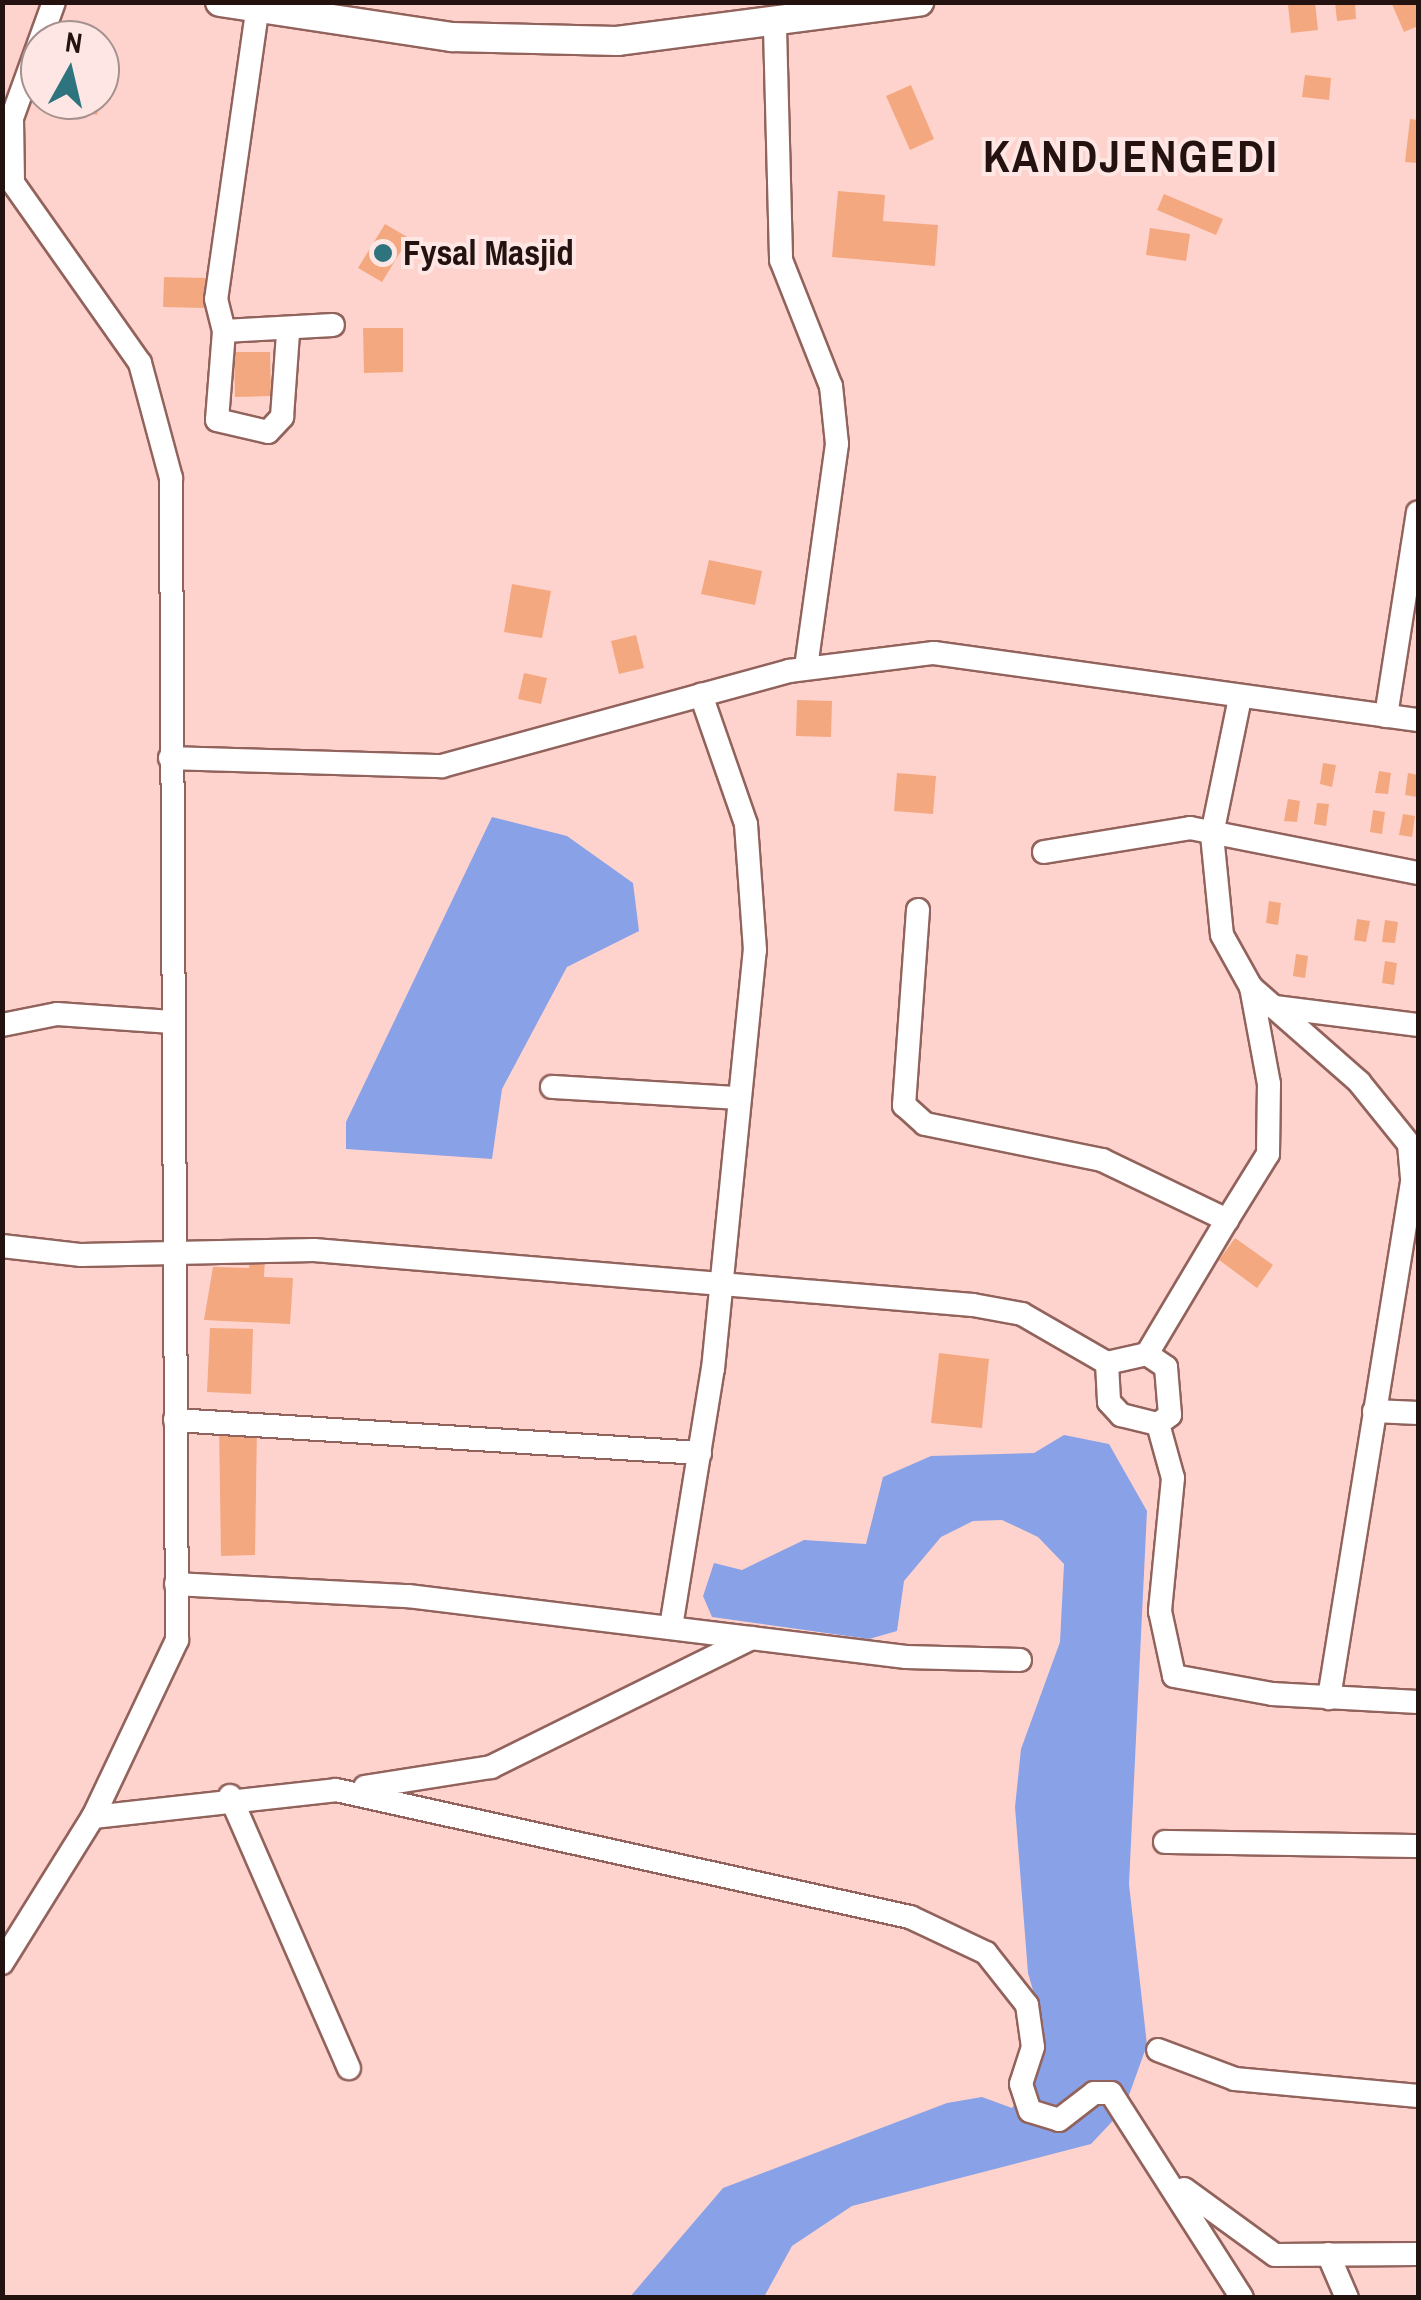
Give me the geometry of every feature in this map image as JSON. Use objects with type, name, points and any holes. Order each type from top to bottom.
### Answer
[{"type":"main road","points":[[220,2],[257,12],[452,37],[617,41],[775,28],[919,2]]},
{"type":"street","points":[[2,1962],[93,1817],[177,1640],[171,1253],[171,478],[159,412],[140,363],[13,183],[12,118],[54,2]]},
{"type":"street","points":[[257,12],[216,264],[224,331],[217,420],[268,432],[282,417],[288,333]]},
{"type":"street","points":[[775,28],[781,260],[831,386],[838,444],[806,667]]},
{"type":"street","points":[[224,331],[288,333],[332,325]]},
{"type":"street","points":[[1386,716],[1418,512]]},
{"type":"street","points":[[170,758],[442,766],[806,667],[934,653],[1418,720]]},
{"type":"street","points":[[672,1628],[700,1453],[720,1280],[756,899],[746,824],[701,695]]},
{"type":"street","points":[[1240,698],[1212,835],[1222,935],[1251,988],[1359,1082],[1408,1144],[1412,1182],[1330,1698]]},
{"type":"street","points":[[1044,852],[1134,832],[1212,835],[1418,874]]},
{"type":"street","points":[[918,910],[904,1104],[926,1124],[1102,1160],[1228,1220]]},
{"type":"street","points":[[2,1246],[171,1253],[269,1247],[720,1280],[1022,1314],[1107,1363],[1147,1354],[1268,1154],[1269,1084],[1251,988]]},
{"type":"street","points":[[1268,1006],[1418,1024]]},
{"type":"street","points":[[2,1024],[58,1014],[172,1022]]},
{"type":"street","points":[[552,1087],[737,1098]]},
{"type":"street","points":[[1107,1363],[1109,1402],[1121,1416],[1158,1424],[1170,1415],[1174,1384],[1147,1354]]},
{"type":"street","points":[[1374,1411],[1418,1413]]},
{"type":"street","points":[[175,1420],[700,1453]]},
{"type":"street","points":[[1158,1424],[1173,1478],[1160,1611],[1174,1676],[1330,1698],[1418,1702]]},
{"type":"street","points":[[176,1584],[408,1596],[752,1638],[1020,1660]]},
{"type":"street","points":[[93,1817],[230,1796],[336,1790],[476,1772],[752,1638]]},
{"type":"street","points":[[336,1790],[820,1891],[946,1932],[986,1953],[1027,2006],[1033,2047],[1021,2084],[1030,2112],[1059,2120],[1106,2090],[1176,2185],[1242,2298]]},
{"type":"street","points":[[230,1796],[350,2068]]},
{"type":"street","points":[[1165,1842],[1418,1846]]},
{"type":"street","points":[[1158,2050],[1235,2079],[1418,2096]]},
{"type":"street","points":[[1176,2185],[1266,2252],[1418,2254]]},
{"type":"street","points":[[1328,2254],[1347,2298]]},
{"type":"water","points":[[492,817],[567,836],[633,883],[639,931],[567,967],[502,1089],[492,1159],[346,1149],[346,1122]]},
{"type":"water","points":[[1064,1435],[1109,1444],[1147,1511],[1129,1884],[1147,2045],[1124,2109],[1091,2144],[852,2206],[792,2246],[764,2297],[629,2298],[723,2188],[947,2103],[982,2097],[1012,2108],[1035,2077],[1044,2028],[1028,1973],[1015,1807],[1021,1749],[1060,1642],[1064,1564],[1038,1537],[1002,1520],[973,1521],[941,1537],[904,1581],[897,1631],[869,1639],[712,1617],[703,1596],[714,1563],[742,1570],[804,1540],[866,1544],[883,1477],[931,1456],[1034,1453]]},
{"type":"building","points":[[1315,2],[1318,30],[1291,33],[1288,5]]},
{"type":"building","points":[[1335,2],[1355,2],[1356,19],[1337,21]]},
{"type":"building","points":[[1391,2],[1418,2],[1418,26],[1404,32]]},
{"type":"building","points":[[1305,75],[1331,78],[1329,100],[1302,97]]},
{"type":"building","points":[[911,85],[934,139],[910,150],[886,96]]},
{"type":"building","points":[[1410,119],[1418,120],[1418,163],[1405,162]]},
{"type":"building","points":[[838,191],[885,195],[883,221],[938,225],[935,266],[832,257]]},
{"type":"building","points":[[1164,194],[1223,219],[1216,235],[1157,210]]},
{"type":"building","name":"Fysal Masjid","points":[[385,224],[409,238],[382,282],[358,268]]},
{"type":"building","points":[[1150,228],[1190,234],[1186,261],[1146,255]]},
{"type":"building","points":[[164,277],[205,278],[204,308],[163,307]]},
{"type":"building","points":[[363,328],[403,328],[403,372],[364,373]]},
{"type":"building","points":[[234,352],[270,352],[271,396],[235,397]]},
{"type":"building","points":[[709,560],[762,571],[755,605],[701,594]]},
{"type":"building","points":[[512,584],[551,591],[542,638],[504,632]]},
{"type":"building","points":[[636,635],[644,668],[619,674],[611,641]]},
{"type":"building","points":[[524,673],[547,678],[541,704],[518,699]]},
{"type":"building","points":[[797,700],[832,701],[831,737],[796,736]]},
{"type":"building","points":[[1323,763],[1336,765],[1332,787],[1320,784]]},
{"type":"building","points":[[1379,771],[1391,773],[1388,794],[1375,793]]},
{"type":"building","points":[[897,773],[936,776],[933,814],[894,811]]},
{"type":"building","points":[[1408,773],[1418,775],[1417,797],[1405,795]]},
{"type":"building","points":[[1288,799],[1300,801],[1297,822],[1284,821]]},
{"type":"building","points":[[1317,803],[1329,804],[1326,826],[1314,824]]},
{"type":"building","points":[[1373,810],[1385,812],[1382,834],[1370,832]]},
{"type":"building","points":[[1403,814],[1415,816],[1412,837],[1399,835]]},
{"type":"building","points":[[1269,901],[1281,903],[1278,925],[1266,923]]},
{"type":"building","points":[[1357,919],[1370,921],[1366,942],[1354,940]]},
{"type":"building","points":[[1385,920],[1398,922],[1395,943],[1382,942]]},
{"type":"building","points":[[1296,954],[1308,956],[1305,978],[1293,976]]},
{"type":"building","points":[[1385,961],[1397,963],[1394,985],[1382,983]]},
{"type":"building","points":[[1235,1238],[1273,1265],[1257,1288],[1219,1260]]},
{"type":"building","points":[[250,1257],[265,1258],[264,1277],[293,1278],[290,1324],[204,1320],[213,1267],[249,1268]]},
{"type":"building","points":[[210,1328],[253,1329],[251,1394],[207,1392]]},
{"type":"building","points":[[939,1353],[989,1359],[982,1428],[931,1423]]},
{"type":"building","points":[[219,1426],[257,1426],[255,1555],[221,1556]]},
{"type":"place","name":"Fysal Masjid","points":[[383,253]]},
{"type":"district","name":"KANDJENGEDI","points":[[1131,156]]}]
